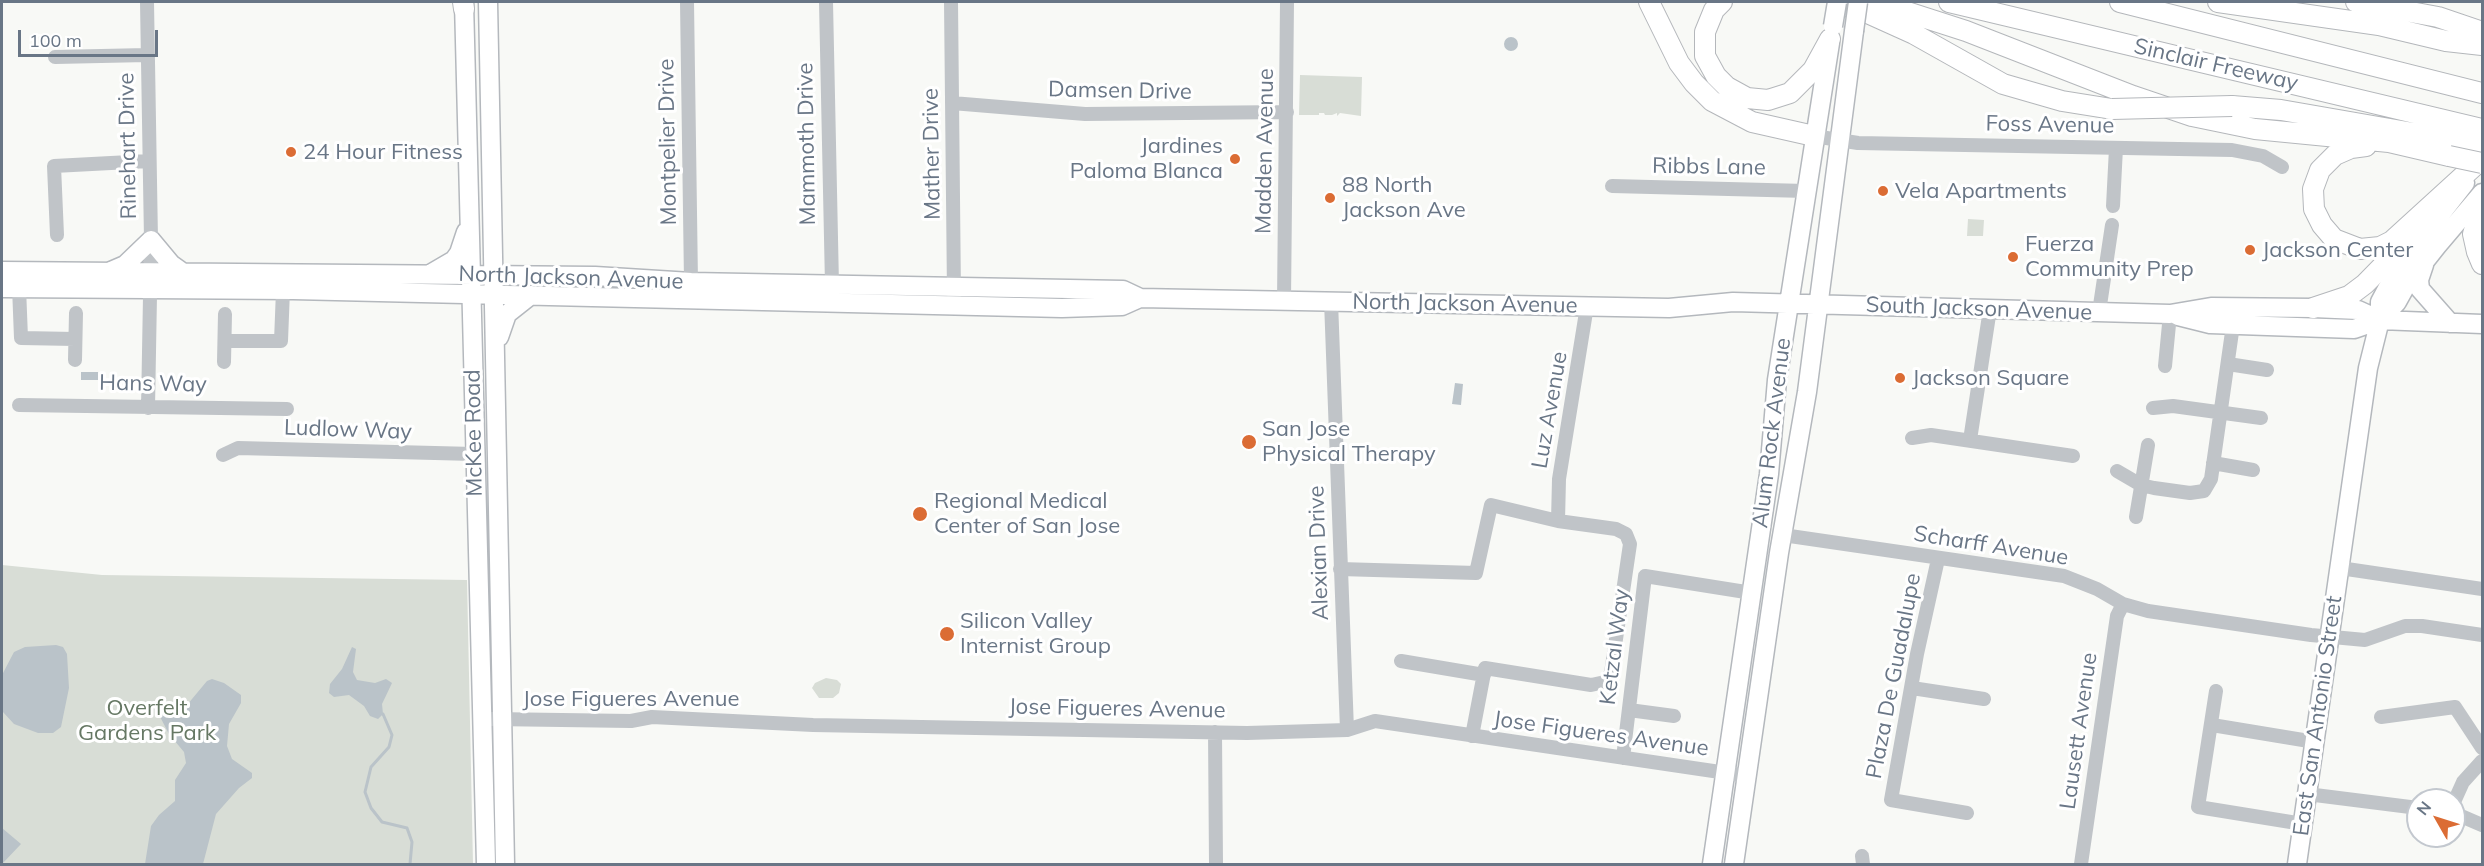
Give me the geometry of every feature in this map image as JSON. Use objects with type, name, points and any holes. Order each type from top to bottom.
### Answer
[{"type":"highway","points":[[1649,2],[1679,63],[1712,101],[1752,122],[1814,136]]},
{"type":"highway","points":[[1722,2],[1714,10],[1705,32],[1705,56],[1726,87],[1747,98],[1768,100],[1791,93],[1813,70],[1832,33]]},
{"type":"highway","points":[[1828,2],[1863,11],[1898,26],[2004,84],[2052,99],[2112,109],[2232,106],[2281,110],[2473,132],[2482,145]]},
{"type":"highway","points":[[1876,2],[1966,31],[2133,96],[2192,116],[2255,129],[2399,144],[2449,156]]},
{"type":"highway","name":"Sinclair Freeway","points":[[1949,2],[2473,132]]},
{"type":"highway","name":"Sinclair Freeway","points":[[2120,2],[2482,93]]},
{"type":"highway","points":[[2218,2],[2379,25],[2446,41],[2482,45]]},
{"type":"highway","points":[[2356,2],[2419,13],[2482,32]]},
{"type":"highway","points":[[2375,146],[2482,161],[2392,241],[2380,247],[2368,249],[2342,244],[2328,234],[2317,218],[2313,199],[2315,179],[2327,162],[2343,150],[2375,146]]},
{"type":"highway","points":[[2313,308],[2349,296],[2365,284],[2482,161]]},
{"type":"highway","points":[[2482,204],[2473,234],[2476,252],[2482,264]]},
{"type":"main road","name":"McKee Road","points":[[489,2],[505,864]]},
{"type":"main road","name":"Alum Rock Avenue","points":[[1712,864],[1752,593],[1789,304],[1837,2]]},
{"type":"main road","name":"Alum Rock Avenue","points":[[1734,864],[1783,535],[1803,419],[1858,2]]},
{"type":"main road","name":"McKee Road","points":[[464,4],[486,864]]},
{"type":"main road","name":"East San Antonio Street","points":[[2297,864],[2368,368],[2380,320],[2380,302],[2397,270],[2482,161]]},
{"type":"main road","points":[[2380,320],[2397,302],[2407,284],[2482,193]]},
{"type":"main road","points":[[428,274],[451,262],[459,253],[470,219]]},
{"type":"main road","points":[[493,223],[497,244],[504,257],[516,268],[532,276]]},
{"type":"main road","points":[[110,272],[125,265],[151,240],[171,264],[185,274]]},
{"type":"main road","points":[[2437,246],[2422,268],[2420,289],[2450,323]]},
{"type":"main road","name":"North Jackson Avenue","points":[[2,271],[110,272],[150,282],[185,274],[311,272],[832,285],[954,297],[1122,306],[1140,298],[1669,308],[1706,303],[1789,304]]},
{"type":"main road","name":"North Jackson Avenue","points":[[10,287],[150,282],[283,290],[683,300],[954,297]]},
{"type":"main road","points":[[683,300],[691,291],[710,288],[717,283]]},
{"type":"main road","points":[[429,294],[456,308],[472,334]]},
{"type":"main road","points":[[495,350],[507,314],[531,295]]},
{"type":"main road","name":"South Jackson Avenue","points":[[1789,304],[2170,314],[2211,307],[2313,308],[2358,310],[2380,320]]},
{"type":"main road","name":"South Jackson Avenue","points":[[2170,314],[2210,324],[2354,329],[2380,320],[2482,324]]},
{"type":"main road","points":[[474,454],[483,458],[487,476],[497,484]]},
{"type":"street","name":"Rinehart Drive","points":[[147,2],[151,240],[148,408]]},
{"type":"street","name":"Montpelier Drive","points":[[687,2],[691,282]]},
{"type":"street","name":"Mammoth Drive","points":[[826,2],[832,285]]},
{"type":"street","name":"Mather Drive","points":[[951,2],[954,297]]},
{"type":"street","name":"Madden Avenue","points":[[1284,301],[1287,2]]},
{"type":"street","points":[[55,57],[147,55]]},
{"type":"street","name":"Damsen Drive","points":[[952,103],[1085,114],[1287,112]]},
{"type":"street","name":"Foss Avenue","points":[[1814,136],[1840,141],[2242,151],[2263,156],[2282,166]]},
{"type":"street","points":[[2113,206],[2116,148]]},
{"type":"street","points":[[57,235],[54,166],[149,161]]},
{"type":"street","name":"Ribbs Lane","points":[[1612,186],[1806,191]]},
{"type":"street","points":[[2099,312],[2112,225]]},
{"type":"street","points":[[10,287],[21,338],[75,339]]},
{"type":"street","points":[[225,341],[281,341],[283,290]]},
{"type":"street","name":"Alexian Drive","points":[[1331,301],[1347,730]]},
{"type":"street","name":"Luz Avenue","points":[[1558,521],[1559,479],[1587,306]]},
{"type":"street","points":[[1970,440],[1990,309]]},
{"type":"street","points":[[75,360],[76,314]]},
{"type":"street","points":[[224,362],[225,314]]},
{"type":"street","points":[[2165,366],[2170,314]]},
{"type":"street","points":[[2117,471],[2141,485],[2190,493],[2204,491],[2211,479],[2234,325]]},
{"type":"street","points":[[2228,364],[2267,370]]},
{"type":"street","name":"Hans Way","points":[[19,405],[110,405],[148,408],[213,406],[287,409]]},
{"type":"street","points":[[2153,408],[2173,406],[2261,418]]},
{"type":"street","points":[[1912,438],[1931,435],[2073,456]]},
{"type":"street","points":[[2136,518],[2148,446]]},
{"type":"street","name":"Ludlow Way","points":[[223,455],[238,448],[474,454]]},
{"type":"street","points":[[2213,463],[2253,470]]},
{"type":"street","points":[[1340,569],[1476,573],[1491,506],[1558,521],[1616,529],[1626,534],[1630,544],[1611,673],[1605,682],[1591,685],[1485,668],[1472,736]]},
{"type":"street","name":"Scharff Avenue","points":[[1783,535],[2064,576],[2097,589],[2123,604],[2148,611],[2329,637],[2365,640],[2405,626],[2482,635]]},
{"type":"street","name":"Plaza De Guadalupe","points":[[1938,559],[1892,800],[1967,813]]},
{"type":"street","name":"East San Antonio Street","points":[[2340,568],[2482,589]]},
{"type":"street","name":"Ketzal Way","points":[[1623,758],[1645,576],[1752,593]]},
{"type":"street","name":"Lausett Avenue","points":[[2081,864],[2117,616],[2123,604]]},
{"type":"street","points":[[1401,661],[1484,675]]},
{"type":"street","points":[[1912,688],[1984,699]]},
{"type":"street","points":[[2216,691],[2198,807],[2303,824]]},
{"type":"street","points":[[2381,717],[2455,708],[2482,748]]},
{"type":"street","points":[[1629,710],[1674,716]]},
{"type":"street","name":"Jose Figueres Avenue","points":[[482,719],[631,721],[652,717],[813,725],[1318,733],[1347,730],[1375,721],[1747,776]]},
{"type":"street","points":[[2212,725],[2315,742]]},
{"type":"street","points":[[1215,732],[1216,864]]},
{"type":"street","points":[[2460,788],[2482,761]]},
{"type":"street","points":[[2307,794],[2406,806]]},
{"type":"street","points":[[2466,818],[2482,825]]},
{"type":"green space","points":[[1300,75],[1362,77],[1361,116],[1340,113],[1337,116],[1337,113],[1299,115]]},
{"type":"green space","points":[[1968,219],[1984,220],[1983,236],[1967,236]]},
{"type":"green space","name":"Overfelt Gardens Park","points":[[2,565],[102,575],[467,580],[473,864],[2,864]]},
{"type":"green space","points":[[826,678],[837,680],[841,684],[839,693],[833,698],[819,698],[812,688],[815,683]]},
{"type":"shaded area","points":[[1508,37],[1514,37],[1518,44],[1514,51],[1508,51],[1504,47],[1504,41]]},
{"type":"shaded area","points":[[81,372],[98,372],[98,380],[81,380]]},
{"type":"shaded area","points":[[1455,383],[1463,384],[1461,405],[1452,404]]},
{"type":"shaded area","points":[[56,645],[63,647],[67,654],[69,688],[61,727],[53,733],[38,733],[14,724],[3,712],[2,675],[14,652],[25,647]]},
{"type":"shaded area","points":[[352,647],[356,649],[353,672],[357,680],[375,683],[386,679],[392,683],[382,704],[383,714],[378,719],[370,716],[364,706],[349,695],[334,697],[329,693],[330,684],[342,669]]},
{"type":"shaded area","points":[[212,679],[224,683],[241,695],[241,703],[229,724],[227,746],[232,759],[252,773],[252,778],[239,788],[216,814],[203,864],[145,864],[151,826],[159,815],[175,801],[175,780],[186,763],[184,752],[169,734],[156,709],[176,709],[187,705],[207,681]]},
{"type":"shaded area","points":[[2,828],[21,844],[2,864]]},
{"type":"waterway","points":[[383,714],[392,735],[389,747],[371,767],[365,792],[371,808],[382,822],[407,828],[412,842],[410,864]]},
{"type":"place","name":"24 Hour Fitness","points":[[291,152]]},
{"type":"place","name":"Jardines Paloma Blanca","points":[[1235,159]]},
{"type":"place","name":"Vela Apartments","points":[[1883,191]]},
{"type":"place","name":"88 North Jackson Ave","points":[[1330,198]]},
{"type":"place","name":"Jackson Center","points":[[2250,250]]},
{"type":"place","name":"Fuerza Community Prep","points":[[2013,257]]},
{"type":"place","name":"Jackson Square","points":[[1900,378]]},
{"type":"place","name":"San Jose Physical Therapy","points":[[1249,442]]},
{"type":"place","name":"Regional Medical Center of San Jose","points":[[920,514]]},
{"type":"place","name":"Silicon Valley Internist Group","points":[[947,634]]}]
